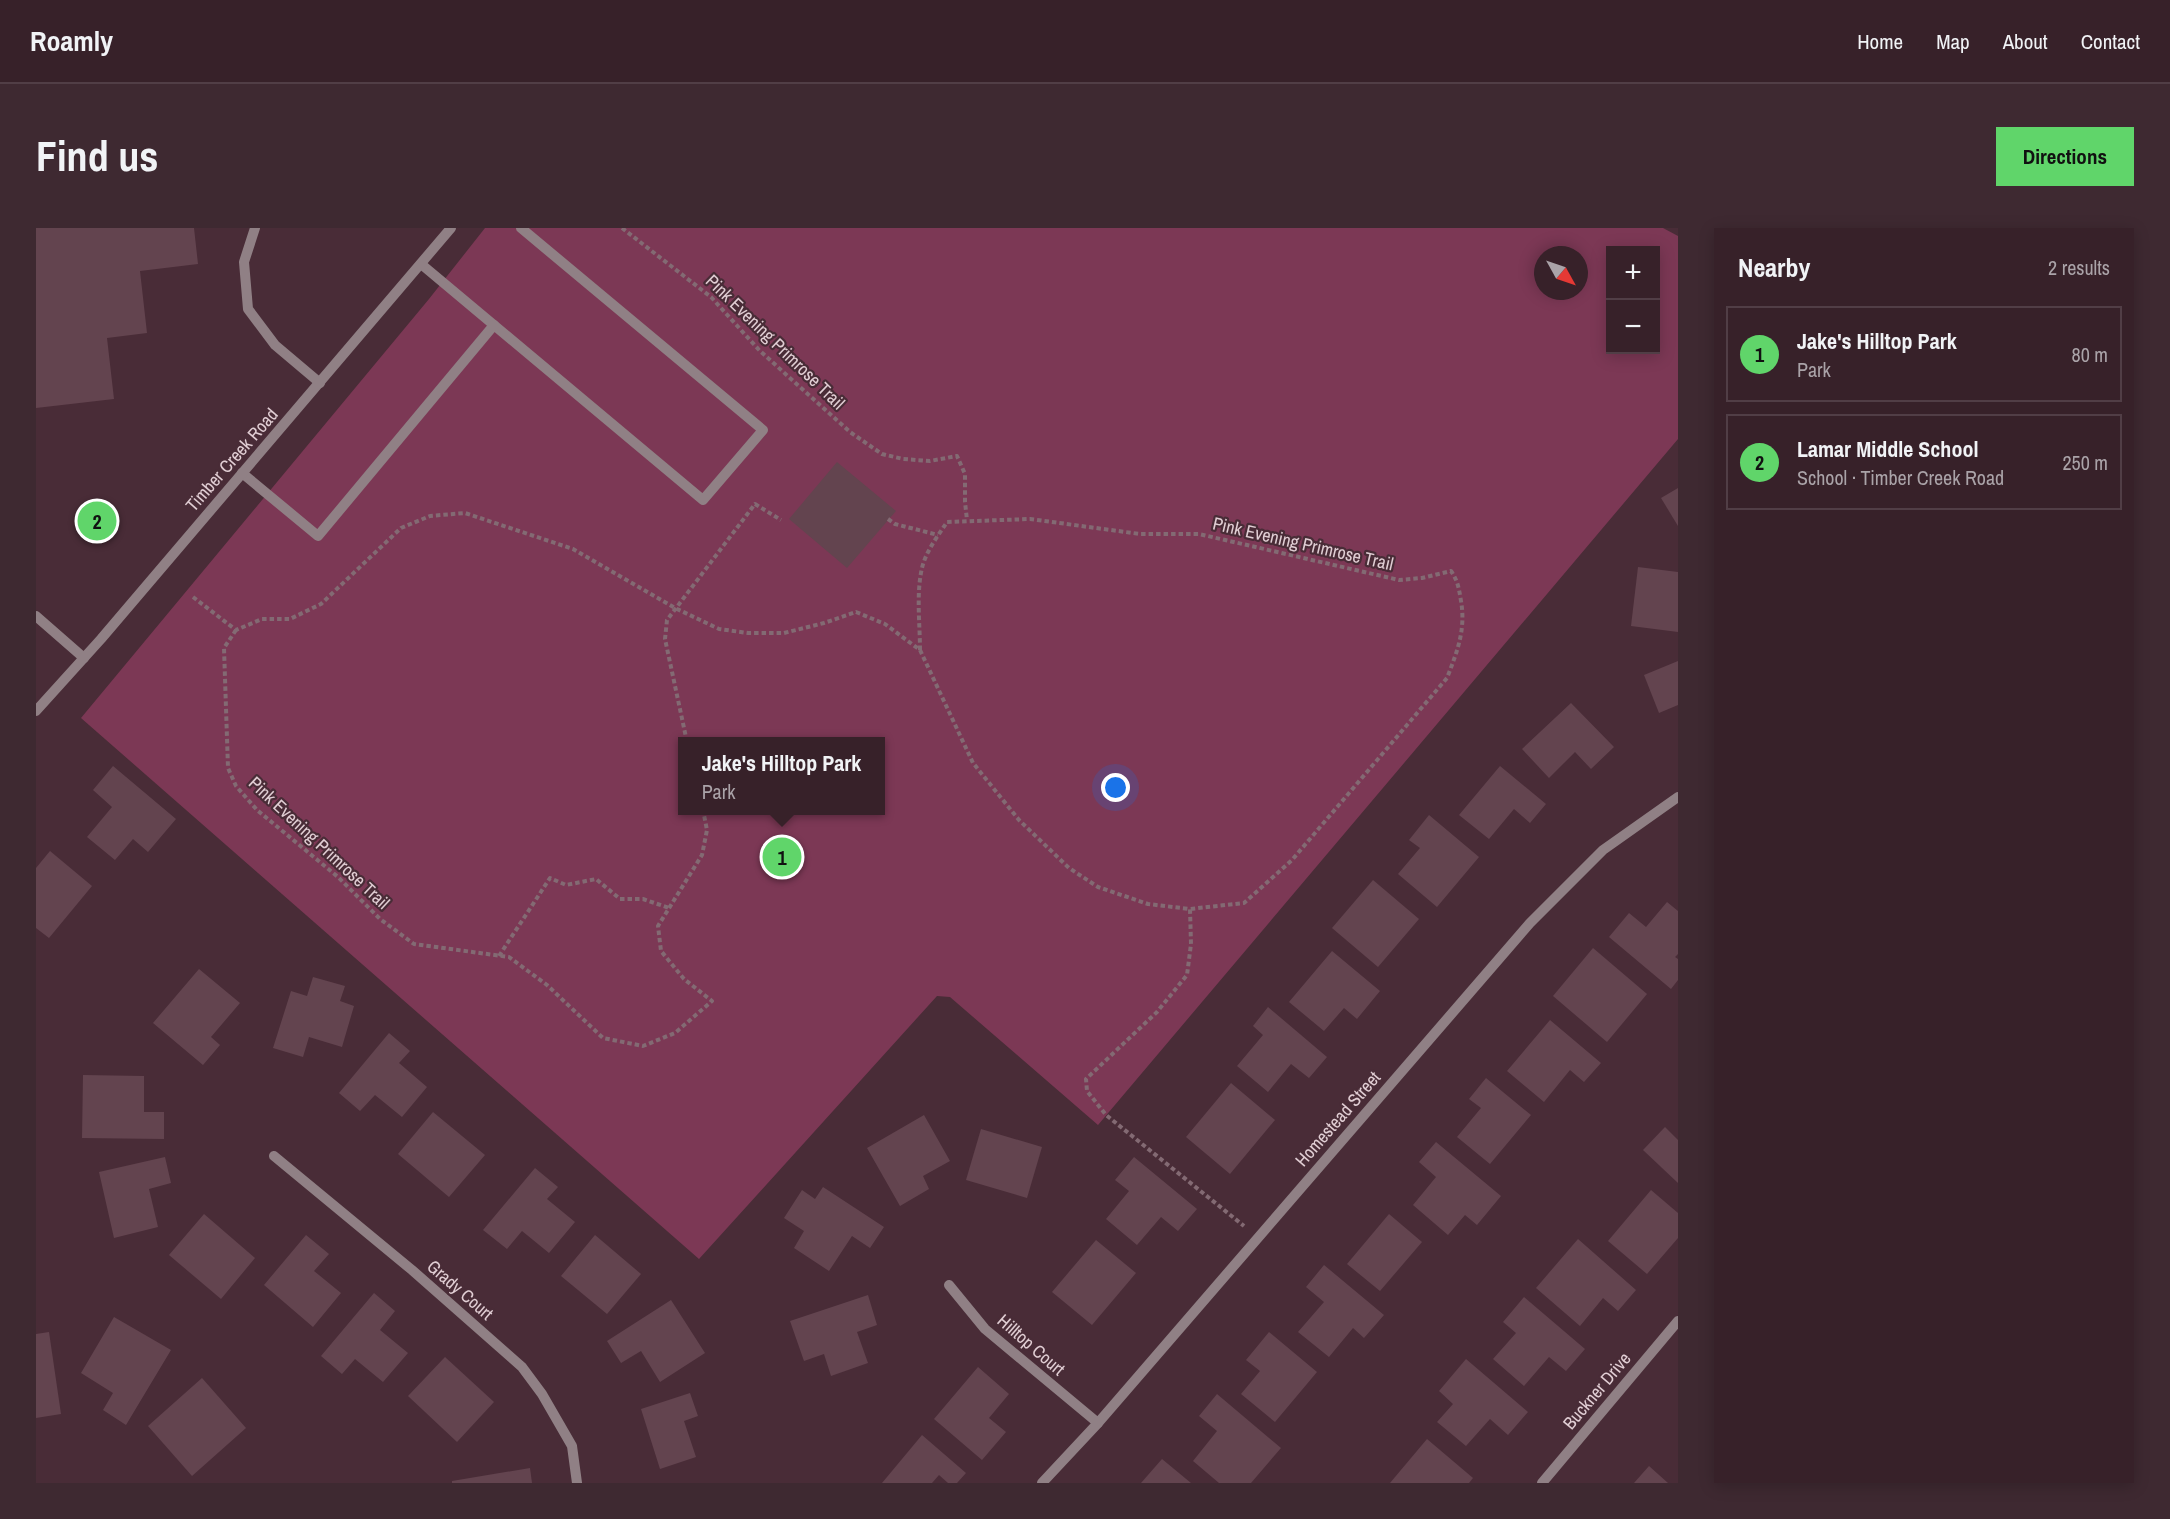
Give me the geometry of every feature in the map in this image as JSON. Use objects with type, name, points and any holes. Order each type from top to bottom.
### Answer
[{"type":"street","points":[[255,228],[244,262],[248,309],[275,345],[320,383]]},
{"type":"street","name":"Timber Creek Road","points":[[36,711],[84,658],[451,228]]},
{"type":"street","points":[[421,264],[704,500],[763,430],[521,228]]},
{"type":"street","points":[[242,473],[318,536],[494,325]]},
{"type":"street","points":[[36,616],[84,658]]},
{"type":"street","name":"Homestead Street","points":[[1042,1483],[1098,1424],[1530,922],[1603,850],[1678,797]]},
{"type":"street","name":"Grady Court","points":[[274,1156],[412,1269],[522,1367],[542,1394],[572,1446],[577,1483]]},
{"type":"street","name":"Hilltop Court","points":[[949,1285],[985,1329],[1098,1424]]},
{"type":"street","name":"Buckner Drive","points":[[1542,1483],[1678,1321]]},
{"type":"path","name":"Pink Evening Primrose Trail","points":[[622,228],[711,297],[760,351],[850,432],[882,454],[903,459],[930,461],[957,456],[965,474],[967,520]]},
{"type":"path","points":[[686,737],[665,639],[667,620],[755,504],[781,520]]},
{"type":"path","name":"Pink Evening Primrose Trail","points":[[704,815],[707,830],[702,855],[658,926],[661,951],[684,980],[712,1001],[675,1034],[643,1046],[603,1038],[547,985],[508,957],[414,944],[380,919],[338,877],[257,810],[236,786],[228,768],[225,648],[236,630],[262,619],[290,619],[321,604],[401,528],[430,516],[465,513],[573,549],[675,608],[720,629],[748,633],[784,633],[856,612],[885,624],[920,650]]},
{"type":"path","points":[[888,519],[895,524],[938,535]]},
{"type":"path","name":"Pink Evening Primrose Trail","points":[[1030,519],[1140,534],[1199,534],[1399,580],[1422,578],[1451,571],[1458,580],[1464,618],[1460,645],[1446,678],[1292,860],[1244,903],[1190,909],[1148,904],[1098,886],[1069,868],[1019,820],[973,763],[920,650],[922,568],[947,522],[967,520],[1030,519]]},
{"type":"path","points":[[193,597],[236,630]]},
{"type":"path","points":[[499,956],[550,878],[566,885],[596,879],[620,898],[643,899],[669,908]]},
{"type":"path","points":[[1190,909],[1191,944],[1187,975],[1157,1012],[1086,1079],[1087,1091],[1106,1115],[1258,1238]]},
{"type":"shaded area","points":[[485,228],[1663,228],[1678,236],[1678,439],[1098,1125],[950,997],[937,996],[699,1259],[81,718],[429,299]]},
{"type":"building","points":[[36,228],[194,228],[198,264],[140,271],[147,333],[107,338],[114,399],[36,408]]},
{"type":"building","points":[[837,462],[896,511],[847,568],[789,519]]},
{"type":"building","points":[[1678,488],[1678,526],[1661,498]]},
{"type":"building","points":[[1638,567],[1678,572],[1678,632],[1631,626]]},
{"type":"building","points":[[1678,661],[1678,705],[1659,713],[1644,675]]},
{"type":"building","points":[[1571,703],[1614,747],[1591,769],[1575,752],[1549,778],[1522,749]]},
{"type":"building","points":[[113,766],[176,819],[148,852],[133,839],[115,860],[87,837],[112,807],[93,790]]},
{"type":"building","points":[[1500,766],[1546,804],[1530,823],[1514,809],[1489,839],[1459,815]]},
{"type":"building","points":[[1429,815],[1479,857],[1437,907],[1398,874],[1420,848],[1409,840]]},
{"type":"building","points":[[50,851],[92,886],[49,938],[36,928],[36,868]]},
{"type":"building","points":[[1373,880],[1419,919],[1378,967],[1332,928]]},
{"type":"building","points":[[1667,902],[1678,911],[1678,954],[1675,957],[1678,959],[1678,980],[1671,989],[1609,937],[1629,913],[1646,927]]},
{"type":"building","points":[[1593,948],[1647,994],[1607,1042],[1553,996]]},
{"type":"building","points":[[1332,951],[1380,991],[1357,1019],[1344,1008],[1324,1031],[1289,1002]]},
{"type":"building","points":[[199,969],[240,1003],[211,1037],[220,1045],[203,1065],[153,1023]]},
{"type":"building","points":[[313,977],[345,986],[340,1001],[354,1006],[342,1047],[309,1037],[303,1057],[273,1048],[291,991],[307,996]]},
{"type":"building","points":[[1268,1007],[1327,1057],[1309,1078],[1291,1064],[1268,1092],[1237,1066],[1263,1035],[1253,1026]]},
{"type":"building","points":[[1550,1020],[1601,1063],[1584,1082],[1570,1070],[1544,1102],[1507,1071]]},
{"type":"building","points":[[389,1033],[410,1051],[399,1063],[427,1087],[402,1117],[375,1095],[360,1111],[339,1093]]},
{"type":"building","points":[[83,1075],[144,1076],[144,1112],[164,1112],[164,1139],[82,1138]]},
{"type":"building","points":[[1486,1078],[1531,1115],[1490,1164],[1457,1137],[1481,1108],[1469,1099]]},
{"type":"building","points":[[1231,1083],[1275,1120],[1230,1174],[1186,1137]]},
{"type":"building","points":[[433,1112],[485,1155],[449,1197],[398,1154]]},
{"type":"building","points":[[924,1115],[950,1161],[923,1176],[929,1189],[900,1206],[867,1148]]},
{"type":"building","points":[[1665,1127],[1678,1140],[1678,1183],[1643,1150]]},
{"type":"building","points":[[981,1129],[1042,1147],[1027,1198],[966,1180]]},
{"type":"building","points":[[1436,1142],[1501,1196],[1477,1225],[1465,1215],[1448,1235],[1413,1205],[1436,1177],[1419,1162]]},
{"type":"building","points":[[165,1157],[171,1183],[149,1189],[158,1227],[114,1238],[99,1172]]},
{"type":"building","points":[[1134,1157],[1197,1209],[1178,1231],[1161,1217],[1137,1245],[1106,1219],[1129,1191],[1115,1180]]},
{"type":"building","points":[[535,1168],[558,1187],[547,1199],[575,1222],[549,1253],[522,1231],[507,1249],[483,1230]]},
{"type":"building","points":[[823,1187],[884,1227],[870,1248],[852,1236],[829,1271],[794,1248],[804,1231],[784,1218],[802,1190],[815,1199]]},
{"type":"building","points":[[1651,1190],[1678,1213],[1678,1238],[1647,1274],[1608,1241]]},
{"type":"building","points":[[204,1214],[255,1258],[221,1299],[169,1255]]},
{"type":"building","points":[[1389,1214],[1422,1242],[1380,1291],[1347,1264]]},
{"type":"building","points":[[306,1235],[329,1254],[314,1271],[341,1293],[313,1327],[264,1285]]},
{"type":"building","points":[[595,1235],[641,1274],[607,1314],[561,1276]]},
{"type":"building","points":[[1578,1239],[1636,1290],[1618,1311],[1603,1298],[1580,1326],[1536,1288]]},
{"type":"building","points":[[1096,1240],[1136,1273],[1092,1325],[1052,1292]]},
{"type":"building","points":[[1324,1265],[1384,1315],[1364,1338],[1353,1328],[1329,1357],[1298,1332],[1324,1302],[1306,1287]]},
{"type":"building","points":[[374,1293],[395,1311],[380,1330],[408,1353],[383,1382],[355,1359],[342,1374],[321,1356]]},
{"type":"building","points":[[868,1295],[877,1325],[857,1332],[868,1363],[831,1376],[824,1354],[804,1361],[790,1321]]},
{"type":"building","points":[[1524,1297],[1585,1349],[1566,1371],[1549,1357],[1524,1386],[1493,1359],[1516,1333],[1503,1322]]},
{"type":"building","points":[[671,1300],[705,1353],[660,1382],[641,1351],[621,1363],[607,1341]]},
{"type":"building","points":[[114,1317],[171,1350],[126,1425],[103,1410],[113,1393],[81,1373]]},
{"type":"building","points":[[49,1332],[61,1414],[36,1418],[36,1334]]},
{"type":"building","points":[[1269,1332],[1317,1372],[1275,1422],[1241,1394],[1260,1371],[1246,1360]]},
{"type":"building","points":[[445,1357],[494,1402],[457,1442],[408,1396]]},
{"type":"building","points":[[1466,1359],[1528,1412],[1508,1435],[1490,1419],[1466,1446],[1437,1422],[1453,1404],[1439,1391]]},
{"type":"building","points":[[978,1367],[1009,1394],[989,1418],[1006,1432],[982,1460],[934,1419]]},
{"type":"building","points":[[202,1378],[246,1428],[192,1476],[148,1426]]},
{"type":"building","points":[[690,1393],[698,1416],[684,1421],[696,1457],[660,1469],[641,1409]]},
{"type":"building","points":[[1217,1394],[1281,1448],[1251,1483],[1219,1483],[1193,1461],[1217,1431],[1199,1416]]},
{"type":"building","points":[[922,1435],[966,1473],[957,1483],[948,1483],[939,1475],[932,1483],[882,1483]]},
{"type":"building","points":[[1427,1439],[1473,1478],[1469,1483],[1390,1483]]},
{"type":"building","points":[[1162,1459],[1191,1483],[1141,1483]]},
{"type":"building","points":[[1649,1466],[1668,1483],[1634,1483]]},
{"type":"building","points":[[530,1468],[532,1483],[452,1483],[452,1481]]},
{"type":"place","name":"Lamar Middle School","points":[[97,521]]},
{"type":"place","name":"Jake's Hilltop Park","points":[[782,857]]}]
